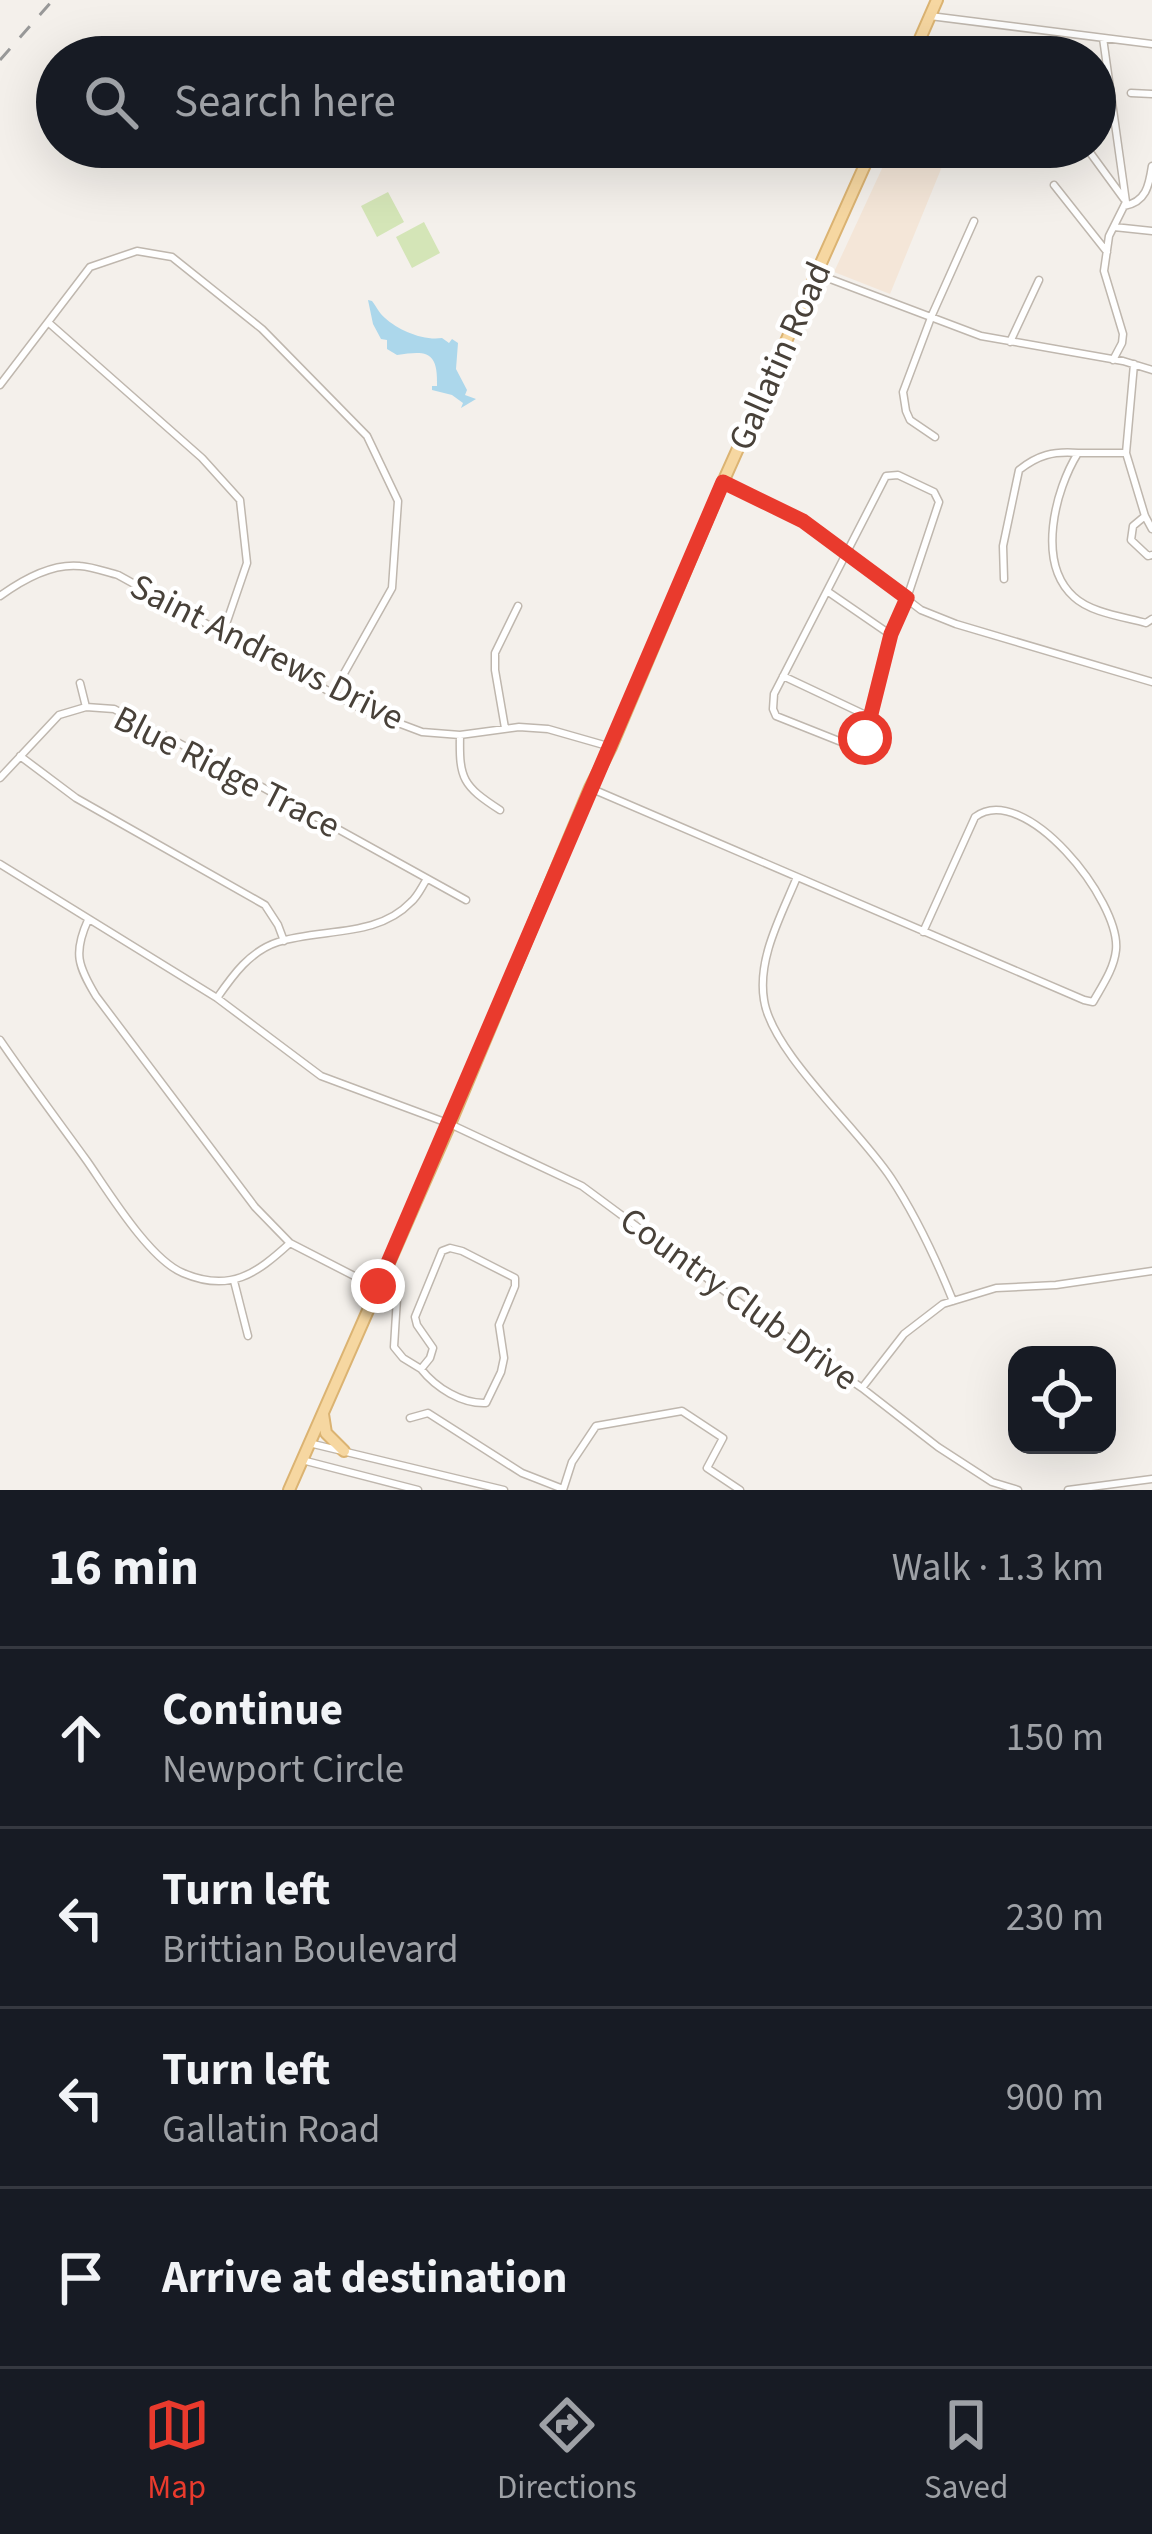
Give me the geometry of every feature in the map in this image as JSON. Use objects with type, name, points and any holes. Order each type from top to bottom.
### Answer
[{"type":"main road","points":[[921,36],[937,0]]},
{"type":"main road","name":"Gallatin Road","points":[[290,1490],[590,788],[864,168]]},
{"type":"main road","points":[[323,1411],[326,1433],[344,1451]]},
{"type":"street","points":[[930,16],[1086,36]]},
{"type":"street","points":[[1116,40],[1152,44]]},
{"type":"street","points":[[1131,93],[1152,94]]},
{"type":"street","points":[[1113,360],[1123,334],[1104,271],[1109,236],[1125,204],[1116,139]]},
{"type":"street","points":[[1125,204],[1135,204],[1145,195],[1152,166]]},
{"type":"street","points":[[1100,168],[1125,204]]},
{"type":"street","points":[[1054,185],[1107,252]]},
{"type":"street","points":[[935,437],[910,420],[903,392],[974,221]]},
{"type":"street","points":[[1114,226],[1152,231]]},
{"type":"street","points":[[0,385],[90,267],[137,251],[172,257],[262,329],[367,436],[398,501],[392,588],[334,693]]},
{"type":"street","points":[[817,274],[981,336],[1152,370]]},
{"type":"street","points":[[1010,341],[1039,280]]},
{"type":"street","points":[[49,323],[202,458],[240,500],[247,563],[224,633]]},
{"type":"street","points":[[1133,364],[1126,453],[1152,530]]},
{"type":"street","points":[[1004,579],[1003,546],[1019,470],[1055,452],[1126,453]]},
{"type":"street","points":[[1078,453],[1052,530],[1052,550],[1062,582],[1084,604],[1146,623],[1152,619]]},
{"type":"street","points":[[898,475],[934,492],[939,502],[891,634],[872,718],[865,738],[854,747],[776,716],[773,709],[774,694],[827,591],[886,476],[898,475]]},
{"type":"street","points":[[723,482],[803,521],[922,610],[1152,682]]},
{"type":"street","points":[[1145,516],[1132,526],[1131,540],[1152,555]]},
{"type":"street","name":"Saint Andrews Drive","points":[[0,596],[40,572],[77,565],[118,575],[361,709],[422,732],[548,729],[611,747]]},
{"type":"street","points":[[827,591],[891,634]]},
{"type":"street","points":[[506,729],[495,653],[518,606]]},
{"type":"street","points":[[783,676],[872,718]]},
{"type":"street","points":[[80,683],[86,707]]},
{"type":"street","name":"Blue Ridge Trace","points":[[0,778],[59,715],[86,707],[114,709],[466,900]]},
{"type":"street","points":[[460,734],[459,769],[483,800],[500,810]]},
{"type":"street","points":[[20,756],[76,798],[265,905],[284,941]]},
{"type":"street","points":[[590,788],[923,932],[1093,1002],[1111,970],[1117,947],[1104,904],[1071,854],[1012,813],[984,810],[975,817],[923,932]]},
{"type":"street","name":"Country Club Drive","points":[[0,864],[217,998],[321,1076],[450,1124],[583,1186],[938,1447],[992,1482],[1018,1490]]},
{"type":"street","points":[[797,877],[764,971],[764,1001],[771,1024],[789,1053],[891,1178],[953,1300]]},
{"type":"street","points":[[217,998],[241,965],[275,943],[358,929],[392,915],[411,903],[428,878]]},
{"type":"street","points":[[88,920],[77,956],[96,996],[254,1207],[290,1243],[397,1298],[394,1347],[422,1369],[432,1384],[477,1404],[486,1403],[501,1372],[499,1325],[515,1278],[462,1251],[442,1251],[415,1316],[433,1348],[422,1369]]},
{"type":"street","points":[[0,1040],[135,1228],[178,1272],[234,1281],[259,1271],[290,1243]]},
{"type":"street","points":[[862,1388],[904,1334],[943,1304],[996,1288],[1152,1271]]},
{"type":"street","points":[[234,1281],[248,1336]]},
{"type":"street","points":[[410,1418],[428,1414],[522,1473],[563,1490],[572,1462],[596,1426],[682,1411],[723,1438],[707,1468],[740,1490]]},
{"type":"street","points":[[309,1443],[504,1490]]},
{"type":"street","points":[[302,1460],[418,1490]]},
{"type":"street","points":[[1068,1490],[1152,1479]]},
{"type":"shaded area","points":[[882,168],[941,168],[890,294],[834,272]]},
{"type":"green space","points":[[388,192],[404,222],[377,237],[361,206]]},
{"type":"green space","points":[[424,222],[440,253],[412,268],[396,237]]},
{"type":"water","points":[[368,300],[404,330],[458,343],[456,369],[465,395],[476,399],[461,408],[463,403],[452,395],[432,390],[437,375],[429,356],[397,355],[387,349],[387,340],[381,339],[373,324]]},
{"type":"railway","points":[[0,60],[53,0]]},
{"type":"route","points":[[378,1286],[723,482],[803,521],[907,598],[891,634],[865,738]]}]
